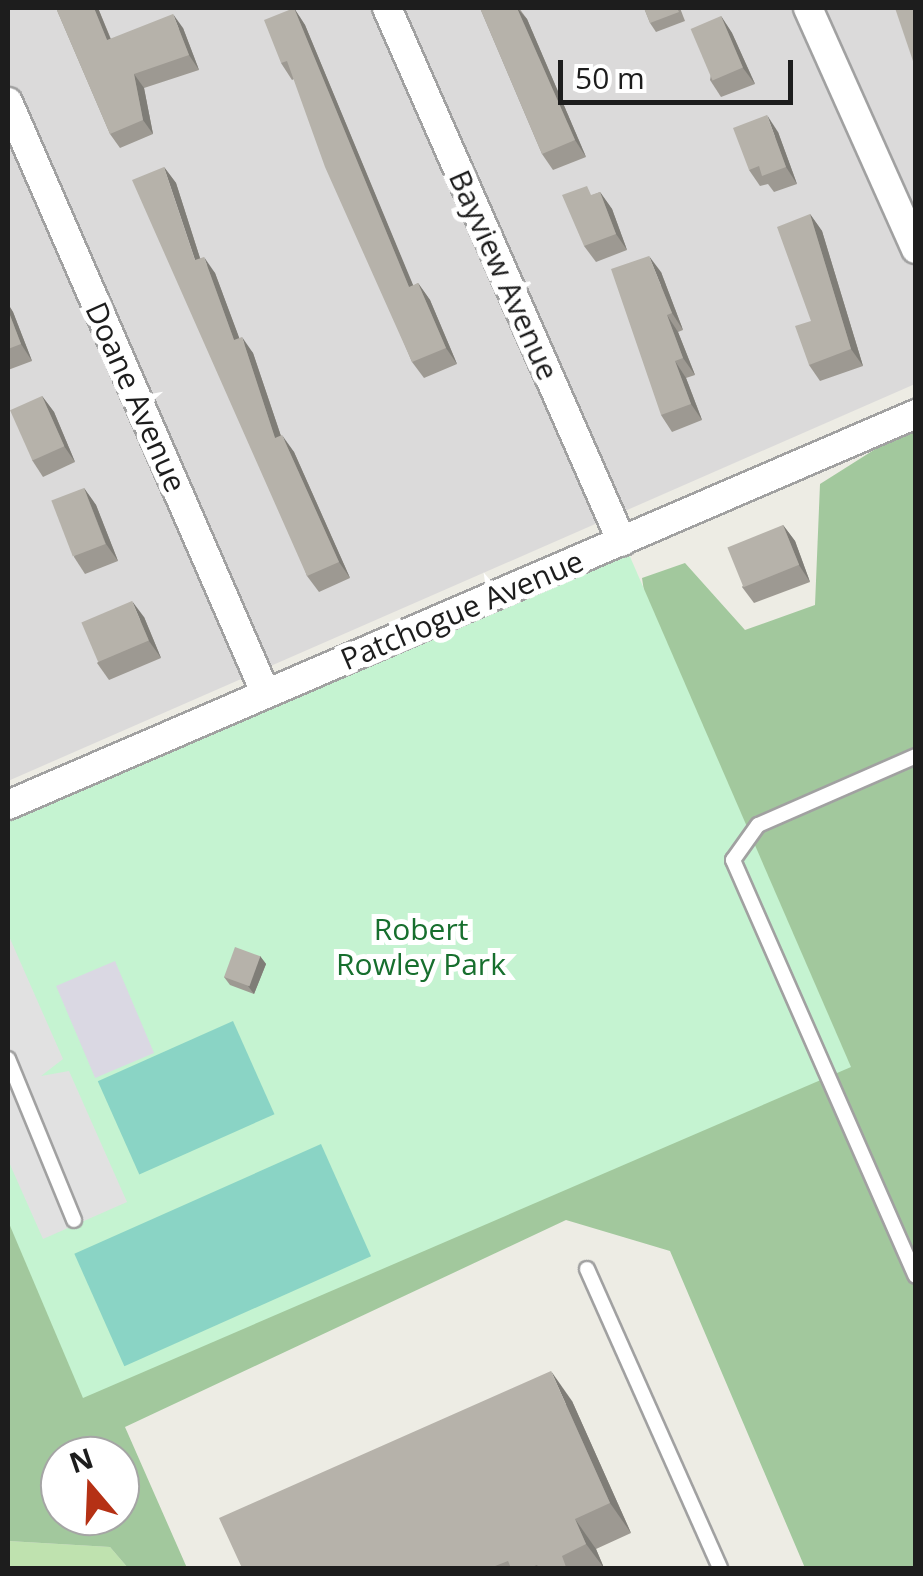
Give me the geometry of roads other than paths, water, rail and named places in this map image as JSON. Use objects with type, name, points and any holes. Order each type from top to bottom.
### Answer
[{"type":"street","name":"Bayview Avenue","points":[[387,8],[622,542]]},
{"type":"street","points":[[808,8],[916,249]]},
{"type":"street","name":"Doane Avenue","points":[[8,102],[264,692]]},
{"type":"street","name":"Patchogue Avenue","points":[[8,805],[916,414]]},
{"type":"lane","points":[[916,756],[758,825],[733,860],[916,1276]]},
{"type":"lane","points":[[8,1059],[74,1220]]},
{"type":"lane","points":[[586,1269],[720,1568]]},
{"type":"park label","name":"Robert Rowley Park","points":[[421,946]]}]
